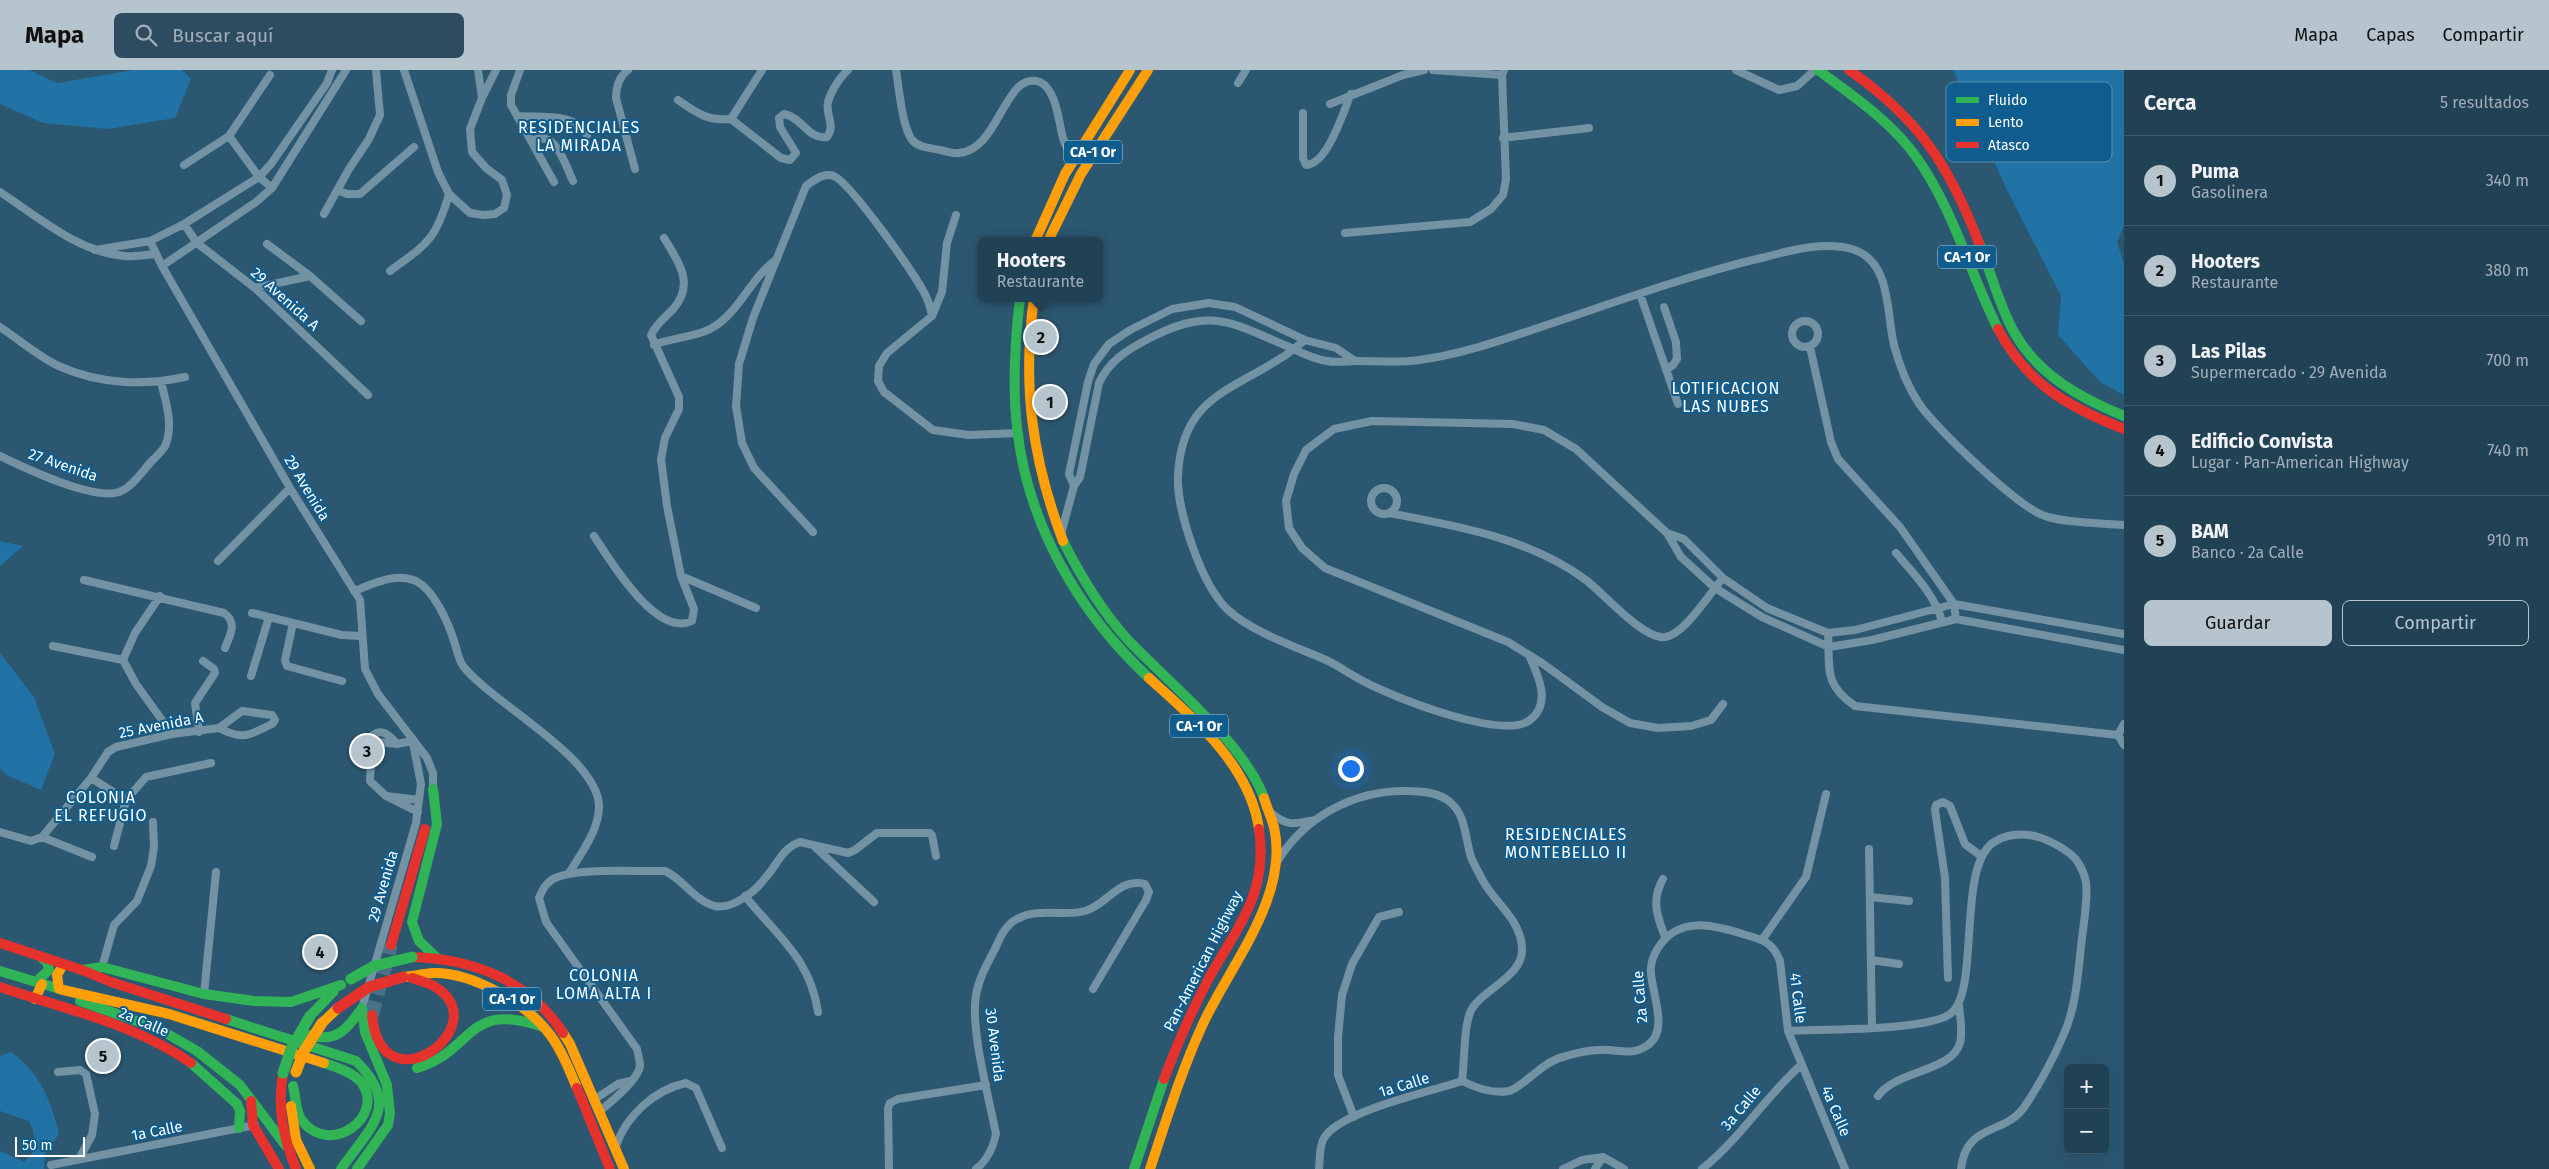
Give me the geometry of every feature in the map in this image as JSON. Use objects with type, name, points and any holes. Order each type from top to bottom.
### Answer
[{"type":"main road","name":"CA-1 Or","points":[[1037,237],[1055,190],[1073,158],[1130,70]]},
{"type":"main road","name":"CA-1 Or","points":[[1050,237],[1059,214],[1086,162],[1148,70]]},
{"type":"main road","name":"CA-1 Or","points":[[1816,70],[1884,121],[1916,158],[1950,218],[1995,322],[2018,361],[2035,379],[2061,400],[2092,417],[2124,429]]},
{"type":"main road","name":"CA-1 Or","points":[[1849,70],[1874,87],[1898,108],[1931,146],[1954,186],[2014,332],[2025,348],[2057,384],[2124,416]]},
{"type":"main road","name":"Pan-American Highway","points":[[1020,302],[1014,376],[1018,434],[1036,506],[1053,546],[1077,594],[1092,617],[1114,643],[1227,757],[1242,780],[1254,806],[1259,826],[1262,852],[1260,872],[1253,897],[1186,1024],[1134,1169]]},
{"type":"main road","name":"Pan-American Highway","points":[[1034,302],[1028,359],[1031,416],[1043,481],[1060,537],[1083,580],[1124,637],[1232,745],[1249,768],[1270,812],[1275,866],[1265,902],[1248,940],[1201,1028],[1150,1169]]},
{"type":"main road","points":[[1018,434],[1024,434],[1030,438],[1035,465],[1043,481]]},
{"type":"main road","points":[[391,945],[426,828],[432,789]]},
{"type":"main road","points":[[432,789],[437,824],[412,922],[419,941],[437,958]]},
{"type":"main road","points":[[0,943],[346,1057],[362,1065],[373,1078],[378,1091],[378,1114],[370,1131],[341,1169]]},
{"type":"main road","name":"CA-1 Or","points":[[296,1169],[286,1146],[279,1108],[283,1073],[291,1049],[310,1016],[343,984],[374,966],[412,957],[466,962],[502,975],[532,995],[564,1033],[595,1099],[624,1169]]},
{"type":"main road","points":[[35,999],[39,983],[49,970],[47,962],[41,958]]},
{"type":"main road","points":[[63,965],[57,975],[61,990],[82,1002],[122,1014],[166,1033],[196,1051],[226,1073],[251,1100],[286,1146]]},
{"type":"main road","points":[[82,970],[102,967],[204,994],[254,1001],[291,1002],[308,998],[343,984]]},
{"type":"main road","points":[[0,971],[61,990],[129,1003],[207,1024],[352,1073],[363,1086],[367,1105],[363,1120],[354,1131],[337,1139],[318,1136],[302,1122],[293,1086]]},
{"type":"main road","name":"CA-1 Or","points":[[310,1169],[300,1151],[291,1111],[296,1072],[307,1046],[322,1023],[338,1008],[369,987],[404,977],[435,973],[479,983],[520,1004],[546,1028],[566,1062],[610,1169]]},
{"type":"main road","points":[[372,1015],[378,1040],[386,1051],[400,1059],[418,1059],[432,1053],[443,1043],[455,1019],[449,999],[434,984],[404,977]]},
{"type":"main road","name":"2a Calle","points":[[0,987],[123,1029],[154,1042],[183,1058],[238,1104],[240,1111],[239,1128]]},
{"type":"main road","points":[[237,1022],[276,1025],[318,1039],[328,1039],[345,1030],[362,1008]]},
{"type":"main road","points":[[357,1169],[388,1124],[390,1113],[387,1085],[363,1024],[362,1008]]},
{"type":"main road","points":[[372,1046],[388,1062],[408,1069],[427,1066],[436,1062],[448,1054],[476,1027],[494,1019],[515,1018],[546,1028]]},
{"type":"main road","points":[[251,1100],[253,1125],[279,1169]]},
{"type":"street","points":[[95,250],[150,242],[184,224],[259,177],[277,156],[327,83],[332,70]]},
{"type":"street","points":[[162,266],[256,202],[272,188],[339,85],[346,70]]},
{"type":"street","points":[[324,214],[370,139],[380,115],[376,70]]},
{"type":"street","points":[[404,70],[438,172],[449,194],[470,213],[483,216],[495,214],[504,208],[507,194],[502,180],[486,168],[472,152],[470,129],[482,98],[496,70]]},
{"type":"street","points":[[478,70],[482,98]]},
{"type":"street","points":[[520,70],[511,95],[511,105],[554,182]]},
{"type":"street","points":[[628,70],[622,74],[616,87],[616,98],[634,169]]},
{"type":"street","points":[[731,119],[762,70]]},
{"type":"street","points":[[678,100],[700,115],[715,121],[731,119],[782,158],[790,160],[796,153],[780,127],[779,118],[784,114],[791,115],[812,134],[820,138],[827,138],[832,126],[828,102],[842,76],[848,70]]},
{"type":"street","points":[[896,70],[907,130],[913,141],[923,147],[959,154],[975,148],[989,134],[1014,87],[1027,80],[1040,82],[1051,93],[1064,141],[1073,158]]},
{"type":"street","points":[[1238,83],[1246,70]]},
{"type":"street","points":[[1330,104],[1351,94],[1403,75],[1424,70]]},
{"type":"street","points":[[1345,232],[1470,222],[1491,209],[1503,195],[1506,179],[1503,138],[1503,72],[1434,70]]},
{"type":"street","points":[[1736,70],[1780,90],[1796,86],[1816,70]]},
{"type":"street","points":[[184,165],[229,136],[270,75]]},
{"type":"street","points":[[1303,113],[1303,158],[1306,165],[1312,164],[1324,155],[1351,94]]},
{"type":"street","points":[[517,116],[574,121],[582,126],[587,135]]},
{"type":"street","points":[[1503,138],[1589,128]]},
{"type":"street","points":[[229,136],[259,177],[272,188]]},
{"type":"street","points":[[532,141],[544,138],[550,139],[555,144],[573,181]]},
{"type":"street","points":[[337,190],[347,194],[360,194],[414,147]]},
{"type":"street","points":[[813,532],[754,468],[742,443],[736,406],[739,364],[753,318],[806,186],[818,177],[832,175],[842,181],[873,218],[928,300],[932,316]]},
{"type":"street","points":[[0,192],[76,241],[95,250],[124,256],[156,254]]},
{"type":"street","points":[[390,271],[420,249],[434,234],[449,194]]},
{"type":"street","points":[[956,215],[947,243],[942,292],[932,316],[882,358],[877,374],[878,381],[884,392],[933,430],[969,435],[1018,434]]},
{"type":"street","name":"29 Avenida A","points":[[184,224],[197,243],[255,288],[368,395]]},
{"type":"street","points":[[594,536],[625,582],[651,610],[677,622],[686,624],[692,621],[694,609],[681,576],[667,506],[661,459],[665,438],[679,409],[679,397],[654,345],[652,335],[656,325],[673,309],[683,295],[684,278],[678,261],[664,238]]},
{"type":"street","name":"29 Avenida","points":[[150,242],[290,488],[354,591],[362,607],[362,660],[370,680],[430,765],[433,773],[432,789]]},
{"type":"street","points":[[267,244],[310,276],[361,321]]},
{"type":"street","points":[[1060,537],[1074,486],[1080,477],[1098,383],[1105,371],[1117,358],[1140,344],[1178,326],[1209,320],[1227,321],[1308,356],[1330,362],[1405,362],[1433,358],[1500,340],[1713,270],[1794,250],[1834,246],[1854,250],[1868,259],[1879,273],[1886,291],[1893,343],[1904,373],[1918,403],[1946,435],[2026,507],[2046,517],[2124,525]]},
{"type":"street","points":[[654,345],[669,339],[710,329],[725,317],[764,268],[778,259]]},
{"type":"street","points":[[255,288],[310,276]]},
{"type":"street","points":[[1640,294],[1678,404]]},
{"type":"street","points":[[1074,486],[1069,474],[1094,364],[1109,344],[1130,330],[1172,309],[1190,304],[1209,303],[1235,307],[1305,340],[1336,348],[1355,361]]},
{"type":"street","points":[[1664,307],[1678,351],[1673,365],[1666,370]]},
{"type":"street","points":[[1246,329],[1252,315]]},
{"type":"street","points":[[0,327],[60,366],[96,378],[161,382],[185,377]]},
{"type":"street","points":[[1130,330],[1140,344]]},
{"type":"street","points":[[1305,340],[1282,358],[1220,392],[1197,416],[1183,443],[1178,477],[1180,500],[1200,565],[1219,599],[1233,614],[1253,627],[1324,659],[1365,683],[1417,706],[1473,722],[1504,727],[1518,725],[1529,721],[1537,712],[1542,691],[1530,655]]},
{"type":"street","points":[[1810,347],[1831,442],[1838,459],[1900,527],[1954,604],[1956,619]]},
{"type":"street","points":[[1094,364],[1105,371]]},
{"type":"street","name":"27 Avenida","points":[[0,456],[39,475],[99,493],[119,492],[130,486],[164,447],[168,431],[168,408],[161,382]]},
{"type":"street","points":[[1085,397],[1095,399]]},
{"type":"street","points":[[1723,704],[1715,717],[1705,723],[1675,728],[1644,727],[1615,715],[1530,655],[1508,642],[1325,568],[1302,548],[1288,528],[1286,501],[1294,474],[1306,450],[1334,429],[1372,421],[1513,424],[1544,430],[1576,449],[1667,534],[1680,557],[1714,588],[1762,617],[1829,647],[1872,640],[1956,619],[2124,650]]},
{"type":"street","points":[[218,561],[290,488]]},
{"type":"street","points":[[1389,512],[1468,528],[1513,542],[1554,560],[1586,580],[1649,634],[1665,637],[1680,630],[1723,578]]},
{"type":"street","points":[[1667,534],[1684,539],[1723,578],[1768,608],[1828,633],[1855,630],[1954,604],[2124,634]]},
{"type":"street","points":[[1896,553],[1928,590],[1938,608],[1942,621]]},
{"type":"street","points":[[681,576],[756,608]]},
{"type":"street","points":[[354,591],[392,577],[417,582],[434,600],[464,666],[493,694],[543,730],[583,771],[593,787],[599,803],[598,818],[583,850],[569,873]]},
{"type":"street","points":[[84,580],[160,596],[227,616],[233,627],[225,648]]},
{"type":"street","points":[[123,660],[135,633],[160,596]]},
{"type":"street","points":[[252,614],[342,636],[361,636]]},
{"type":"street","points":[[252,676],[268,617]]},
{"type":"street","points":[[293,623],[285,660],[287,666],[342,681]]},
{"type":"street","points":[[1828,633],[1831,681],[1839,695],[1854,706],[2118,735]]},
{"type":"street","points":[[53,646],[123,660]]},
{"type":"street","points":[[123,660],[136,684],[172,734]]},
{"type":"street","points":[[199,732],[195,703],[215,673],[214,669],[203,661]]},
{"type":"street","points":[[242,711],[272,715],[275,720],[272,724],[244,737],[234,735],[219,728],[242,711]]},
{"type":"street","points":[[2118,735],[2124,724]]},
{"type":"street","name":"25 Avenida A","points":[[0,832],[32,842],[42,836],[91,778],[108,752],[116,747],[172,734],[219,728]]},
{"type":"street","points":[[412,741],[397,744],[389,735],[383,732],[375,733],[370,740],[370,781],[386,796],[418,812]]},
{"type":"street","points":[[2118,735],[2124,745]]},
{"type":"street","name":"29 Avenida","points":[[362,1008],[418,812],[419,770],[412,741]]},
{"type":"street","points":[[114,846],[126,800],[146,777],[211,763]]},
{"type":"street","points":[[91,778],[126,800]]},
{"type":"street","points":[[1275,866],[1294,838],[1316,819],[1356,798],[1383,790],[1425,791],[1449,801],[1460,814],[1472,859],[1485,883],[1517,926],[1522,947],[1522,956],[1516,967],[1480,997],[1467,1018],[1462,1081]]},
{"type":"street","points":[[1663,879],[1654,901],[1665,937],[1682,927],[1699,925],[1729,929],[1762,940],[1806,877],[1826,794]]},
{"type":"street","points":[[386,796],[419,800]]},
{"type":"street","points":[[1948,978],[1945,878],[1934,810],[1936,805],[1943,802],[1950,806],[1965,844],[1981,856]]},
{"type":"street","points":[[1270,812],[1283,823],[1295,824],[1316,819]]},
{"type":"street","points":[[102,967],[114,925],[137,901],[151,866],[154,846],[153,822]]},
{"type":"street","points":[[600,1111],[624,1092],[636,1075],[640,1065],[637,1049],[546,922],[539,898],[544,887],[552,880],[569,873],[665,871],[674,875],[702,900],[713,906],[731,905],[762,882],[784,851],[800,842],[848,852],[855,850],[877,833],[930,833],[936,856]]},
{"type":"street","points":[[1878,1096],[1884,1088],[1896,1080],[1938,1064],[1957,1051],[1961,1041],[1959,1005],[1965,984],[1974,890],[1981,856],[1989,845],[2000,838],[2029,835],[2047,840],[2064,849],[2078,862],[2086,880],[2086,901],[2076,986],[2064,1035],[2025,1106],[2013,1118],[1970,1143],[1964,1150],[1961,1169]]},
{"type":"street","points":[[42,836],[92,857]]},
{"type":"street","points":[[813,845],[874,902]]},
{"type":"street","points":[[1869,850],[1872,1027]]},
{"type":"street","points":[[204,994],[216,872]]},
{"type":"street","name":"30 Avenida","points":[[976,1169],[982,1164],[993,1148],[996,1134],[976,1024],[976,996],[982,973],[1005,929],[1016,919],[1030,913],[1085,911],[1129,884],[1145,884],[1149,892],[1146,900],[1093,989]]},
{"type":"street","points":[[745,896],[804,965],[813,986],[818,1012]]},
{"type":"street","points":[[1870,897],[1909,900]]},
{"type":"street","points":[[1354,1117],[1338,1075],[1338,1037],[1342,995],[1352,964],[1379,917],[1399,912]]},
{"type":"street","name":"2a Calle","points":[[1462,1081],[1481,1089],[1497,1092],[1512,1091],[1546,1063],[1561,1057],[1608,1050],[1632,1053],[1649,1045],[1658,1032],[1658,1017],[1651,972],[1653,957],[1665,937]]},
{"type":"street","name":"41 Calle","points":[[1762,940],[1771,943],[1780,961],[1788,1031],[1801,1065]]},
{"type":"street","points":[[1871,960],[1899,964]]},
{"type":"street","points":[[1788,1031],[1928,1023],[1950,1014],[1959,1005]]},
{"type":"street","name":"3a Calle","points":[[1702,1169],[1720,1155],[1781,1082],[1801,1065]]},
{"type":"street","name":"4a Calle","points":[[1801,1065],[1844,1169]]},
{"type":"street","points":[[58,1072],[80,1070],[86,1074],[95,1114],[92,1135],[79,1159]]},
{"type":"street","points":[[595,1099],[618,1084],[630,1081]]},
{"type":"street","name":"1a Calle","points":[[1319,1169],[1322,1140],[1332,1128],[1369,1110],[1462,1081]]},
{"type":"street","points":[[615,1148],[628,1119],[668,1089],[686,1083],[696,1088],[722,1148]]},
{"type":"street","points":[[889,1169],[888,1108],[890,1103],[898,1099],[986,1085]]},
{"type":"street","name":"1a Calle","points":[[51,1165],[267,1122]]},
{"type":"street","points":[[1563,1169],[1582,1160],[1603,1157],[1624,1169]]},
{"type":"street","points":[[1595,1169],[1603,1157]]},
{"type":"shaded area","points":[[0,70],[29,70],[57,83],[134,70],[182,70],[191,79],[175,118],[108,129],[43,123],[0,104]]},
{"type":"shaded area","points":[[1953,70],[2124,70],[2124,226],[2117,242],[2124,264],[2124,395],[2100,382],[2058,335],[2061,296],[1994,162],[2112,162],[2112,82],[1958,82]]},
{"type":"shaded area","points":[[0,541],[23,546],[0,566]]},
{"type":"shaded area","points":[[0,653],[34,697],[55,754],[41,790],[6,775],[0,768]]},
{"type":"shaded area","points":[[11,1052],[37,1078],[48,1099],[56,1122],[59,1134],[45,1154],[44,1169],[0,1169],[0,1151],[24,1162],[35,1150],[33,1130],[29,1121],[0,1111],[0,1056]]},
{"type":"tunnel","points":[[372,1015],[391,945]]},
{"type":"traffic: fast","points":[[1818,70],[1884,121],[1917,158],[1941,198],[1998,329]]},
{"type":"traffic: fast","points":[[1979,243],[1999,300],[2009,322],[2035,361],[2076,393],[2124,416]]},
{"type":"traffic: fast","points":[[1020,302],[1015,362],[1015,411],[1023,463],[1032,498],[1060,564],[1079,596],[1100,625],[1149,678]]},
{"type":"traffic: fast","points":[[1063,541],[1084,580],[1109,617],[1128,640],[1223,735],[1254,777],[1264,798]]},
{"type":"traffic: fast","points":[[433,789],[437,824],[412,922],[419,941],[437,958]]},
{"type":"traffic: fast","points":[[351,979],[374,966],[412,957]]},
{"type":"traffic: fast","points":[[36,982],[49,970],[47,962],[42,958]]},
{"type":"traffic: fast","points":[[82,970],[102,967],[204,994],[254,1001],[291,1002],[341,985]]},
{"type":"traffic: fast","points":[[0,971],[63,990]]},
{"type":"traffic: fast","points":[[310,1016],[334,991]]},
{"type":"traffic: fast","points":[[80,1001],[159,1029],[197,1051],[240,1085],[286,1146]]},
{"type":"traffic: fast","points":[[307,1035],[317,1037],[333,1036],[345,1029],[362,1008]]},
{"type":"traffic: fast","points":[[357,1169],[388,1125],[390,1113],[387,1085],[365,1032],[362,1008]]},
{"type":"traffic: fast","points":[[283,1073],[291,1049],[310,1016]]},
{"type":"traffic: fast","points":[[226,1019],[356,1061],[370,1077],[377,1091],[379,1104],[377,1116],[371,1128],[341,1169]]},
{"type":"traffic: fast","points":[[417,1068],[436,1060],[451,1050],[484,1023],[499,1019],[518,1020],[543,1027]]},
{"type":"traffic: fast","points":[[191,1063],[237,1104],[240,1111],[239,1128]]},
{"type":"traffic: fast","points":[[293,1086],[299,1115],[313,1130],[326,1135],[339,1134],[351,1128],[361,1119],[367,1108],[367,1095],[361,1082],[353,1075],[324,1063]]},
{"type":"traffic: fast","points":[[1134,1169],[1164,1079]]},
{"type":"traffic: slow","points":[[1037,237],[1065,174],[1130,70]]},
{"type":"traffic: slow","points":[[1050,237],[1081,174],[1148,70]]},
{"type":"traffic: slow","points":[[1034,302],[1029,361],[1032,421],[1044,481],[1063,541]]},
{"type":"traffic: slow","points":[[1149,678],[1201,727],[1232,764],[1254,806],[1259,829]]},
{"type":"traffic: slow","points":[[1150,1169],[1194,1043],[1254,930],[1265,905],[1273,879],[1277,853],[1274,827],[1264,798]]},
{"type":"traffic: slow","points":[[59,989],[57,975],[63,965]]},
{"type":"traffic: slow","points":[[403,977],[433,973],[449,974],[482,984],[515,1002],[541,1024],[551,1036],[577,1088]]},
{"type":"traffic: slow","points":[[35,999],[42,984]]},
{"type":"traffic: slow","points":[[63,990],[169,1014],[324,1063]]},
{"type":"traffic: slow","points":[[322,1023],[338,1008]]},
{"type":"traffic: slow","points":[[296,1072],[304,1051],[322,1023]]},
{"type":"traffic: slow","points":[[563,1033],[570,1044],[624,1169]]},
{"type":"traffic: slow","points":[[291,1106],[296,1140],[310,1169]]},
{"type":"traffic: jam","points":[[1849,70],[1895,107],[1929,146],[1956,190],[1979,243]]},
{"type":"traffic: jam","points":[[1998,329],[2022,365],[2051,391],[2085,412],[2124,429]]},
{"type":"traffic: jam","points":[[391,945],[425,829]]},
{"type":"traffic: jam","points":[[1164,1079],[1203,990],[1249,908],[1259,872],[1261,852],[1259,829]]},
{"type":"traffic: jam","points":[[0,943],[82,970]]},
{"type":"traffic: jam","points":[[412,957],[457,962],[498,976],[534,999],[563,1033]]},
{"type":"traffic: jam","points":[[82,970],[111,982],[226,1019]]},
{"type":"traffic: jam","points":[[338,1008],[369,987],[403,977]]},
{"type":"traffic: jam","points":[[372,1015],[380,1043],[394,1057],[412,1059],[430,1052],[445,1039],[453,1022],[452,1004],[437,988],[412,978]]},
{"type":"traffic: jam","points":[[0,987],[122,1027],[146,1037],[191,1063]]},
{"type":"traffic: jam","points":[[283,1073],[281,1086],[282,1122],[296,1169]]},
{"type":"traffic: jam","points":[[577,1088],[610,1169]]},
{"type":"traffic: jam","points":[[251,1101],[253,1125],[279,1169]]},
{"type":"place","name":"Hooters","points":[[1041,337]]},
{"type":"place","name":"Puma","points":[[1050,402]]},
{"type":"place","name":"Las Pilas","points":[[367,751]]},
{"type":"place","name":"Edificio Convista","points":[[320,952]]},
{"type":"place","name":"BAM","points":[[103,1056]]},
{"type":"district","name":"RESIDENCIALES LA MIRADA","points":[[579,136]]},
{"type":"district","name":"LOTIFICACION LAS NUBES","points":[[1726,397]]},
{"type":"district","name":"COLONIA EL REFUGIO","points":[[101,806]]},
{"type":"district","name":"RESIDENCIALES MONTEBELLO II","points":[[1566,843]]},
{"type":"district","name":"COLONIA LOMA ALTA I","points":[[604,984]]}]
